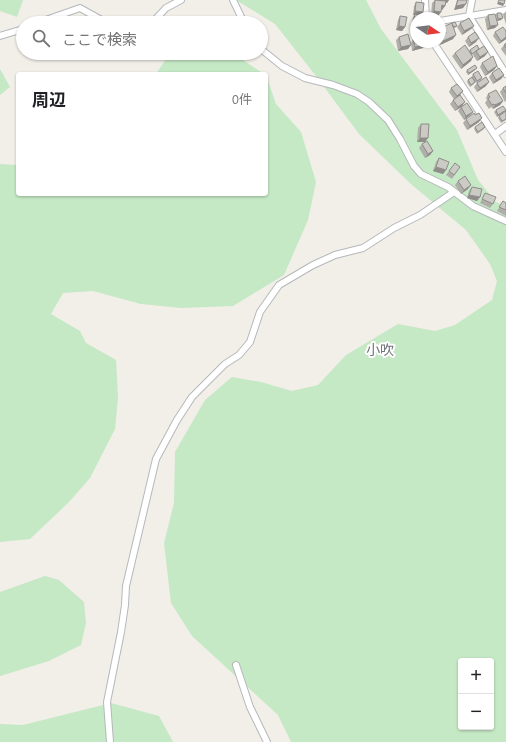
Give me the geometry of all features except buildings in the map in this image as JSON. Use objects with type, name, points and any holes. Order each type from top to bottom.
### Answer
[{"type":"street","points":[[159,16],[166,8],[181,0]]},
{"type":"street","points":[[233,0],[241,16]]},
{"type":"street","points":[[425,0],[426,12]]},
{"type":"street","points":[[472,0],[469,16],[506,74]]},
{"type":"street","points":[[57,16],[80,8],[94,16]]},
{"type":"street","points":[[446,20],[506,10]]},
{"type":"street","points":[[0,36],[16,31]]},
{"type":"street","points":[[437,48],[506,152]]},
{"type":"street","points":[[268,54],[282,66],[306,78],[333,85],[357,94],[369,102],[388,120],[414,166],[422,174],[454,192],[473,206],[506,222]]},
{"type":"street","points":[[495,134],[506,126]]},
{"type":"street","points":[[110,742],[107,702],[121,632],[126,586],[156,459],[177,420],[192,397],[225,364],[239,355],[250,342],[260,312],[279,285],[313,265],[335,255],[363,248],[394,228],[420,215],[454,192]]},
{"type":"street","points":[[236,665],[250,707],[267,742]]},
{"type":"green space","points":[[0,0],[23,0],[16,17],[0,11]]},
{"type":"green space","points":[[236,0],[366,0],[381,29],[457,130],[478,180],[496,202],[506,206],[506,742],[291,742],[278,715],[192,636],[171,603],[164,543],[174,503],[175,452],[205,400],[232,377],[261,382],[292,391],[318,385],[346,355],[398,324],[435,331],[455,325],[492,300],[497,281],[490,264],[466,230],[412,185],[359,134],[275,24],[268,20],[268,16],[262,16]]},
{"type":"green space","points":[[165,60],[243,60],[261,72],[157,72]]},
{"type":"green space","points":[[0,69],[10,87],[0,95]]},
{"type":"green space","points":[[268,81],[276,104],[301,132],[316,182],[308,220],[284,275],[233,306],[181,308],[141,304],[93,291],[63,293],[51,314],[80,331],[86,343],[116,360],[118,398],[115,429],[90,478],[69,502],[30,539],[0,542],[0,164],[16,165],[16,196],[268,196]]},
{"type":"green space","points":[[45,576],[59,580],[84,602],[86,623],[81,645],[49,661],[0,676],[0,592]]},
{"type":"green space","points":[[111,703],[159,716],[173,742],[0,742],[0,724],[23,725]]},
{"type":"district","name":"小吹","points":[[380,350]]}]
